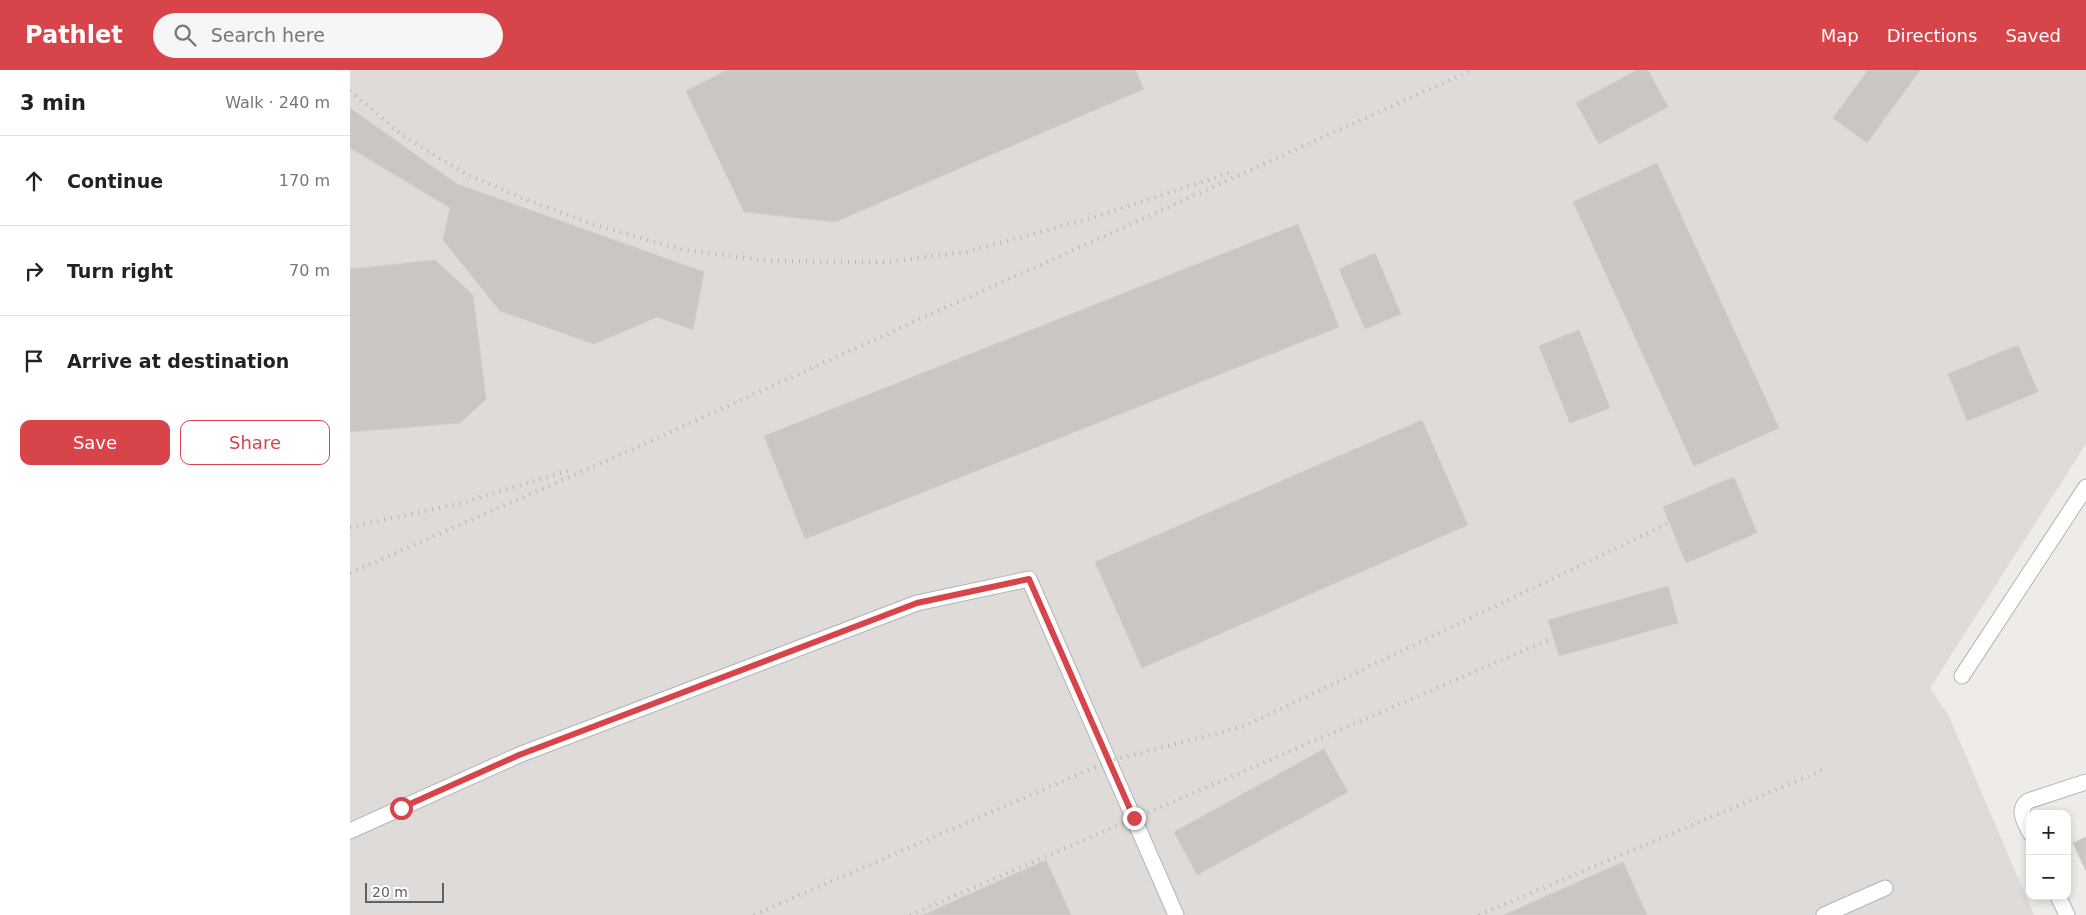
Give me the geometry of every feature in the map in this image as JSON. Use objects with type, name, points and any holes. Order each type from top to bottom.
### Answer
[{"type":"lane","points":[[1962,676],[2086,487]]},
{"type":"lane","points":[[350,831],[519,755],[917,603],[1029,579],[1176,915]]},
{"type":"lane","points":[[2026,824],[2022,816],[2022,807],[2028,801],[2086,782]]},
{"type":"lane","points":[[1824,915],[1885,888]]},
{"type":"lane","points":[[2060,900],[2067,915]]},
{"type":"shaded area","points":[[350,70],[2086,70],[2086,444],[1930,688],[1949,716],[2034,915],[350,915]]},
{"type":"building","points":[[727,70],[1135,70],[1144,89],[835,222],[744,212],[686,91]]},
{"type":"building","points":[[1637,70],[1648,70],[1668,107],[1599,144],[1576,103]]},
{"type":"building","points":[[1868,70],[1920,70],[1867,143],[1833,118]]},
{"type":"building","points":[[350,108],[457,184],[704,272],[693,330],[657,317],[594,344],[500,311],[443,240],[450,208],[350,148]]},
{"type":"building","points":[[1657,163],[1779,428],[1694,466],[1573,202]]},
{"type":"building","points":[[1298,224],[1339,327],[805,539],[764,436]]},
{"type":"building","points":[[1375,253],[1401,314],[1365,329],[1339,269]]},
{"type":"building","points":[[435,260],[473,295],[486,399],[460,423],[350,432],[350,269]]},
{"type":"building","points":[[1579,330],[1610,408],[1570,423],[1539,346]]},
{"type":"building","points":[[2018,345],[2038,392],[1967,421],[1948,374]]},
{"type":"building","points":[[1422,420],[1468,525],[1142,668],[1095,562]]},
{"type":"building","points":[[1734,477],[1757,533],[1686,563],[1663,507]]},
{"type":"building","points":[[1668,586],[1678,623],[1559,656],[1548,620]]},
{"type":"building","points":[[1324,749],[1348,792],[1197,875],[1174,832]]},
{"type":"building","points":[[2086,837],[2086,871],[2073,843]]},
{"type":"building","points":[[1046,860],[1071,915],[923,915]]},
{"type":"building","points":[[1623,862],[1647,915],[1504,915]]},
{"type":"railway","points":[[350,573],[617,456],[1472,70]]},
{"type":"railway","points":[[350,91],[403,136],[466,174],[527,200],[598,226],[684,250],[771,261],[885,262],[967,252],[1092,218],[1232,172]]},
{"type":"railway","points":[[350,527],[458,504],[570,470]]},
{"type":"railway","points":[[754,915],[1109,761],[1245,726],[1669,523]]},
{"type":"railway","points":[[910,915],[1553,638]]},
{"type":"railway","points":[[1479,915],[1825,769]]},
{"type":"route","points":[[401,808],[519,755],[917,603],[1029,579],[1134,818]]}]
